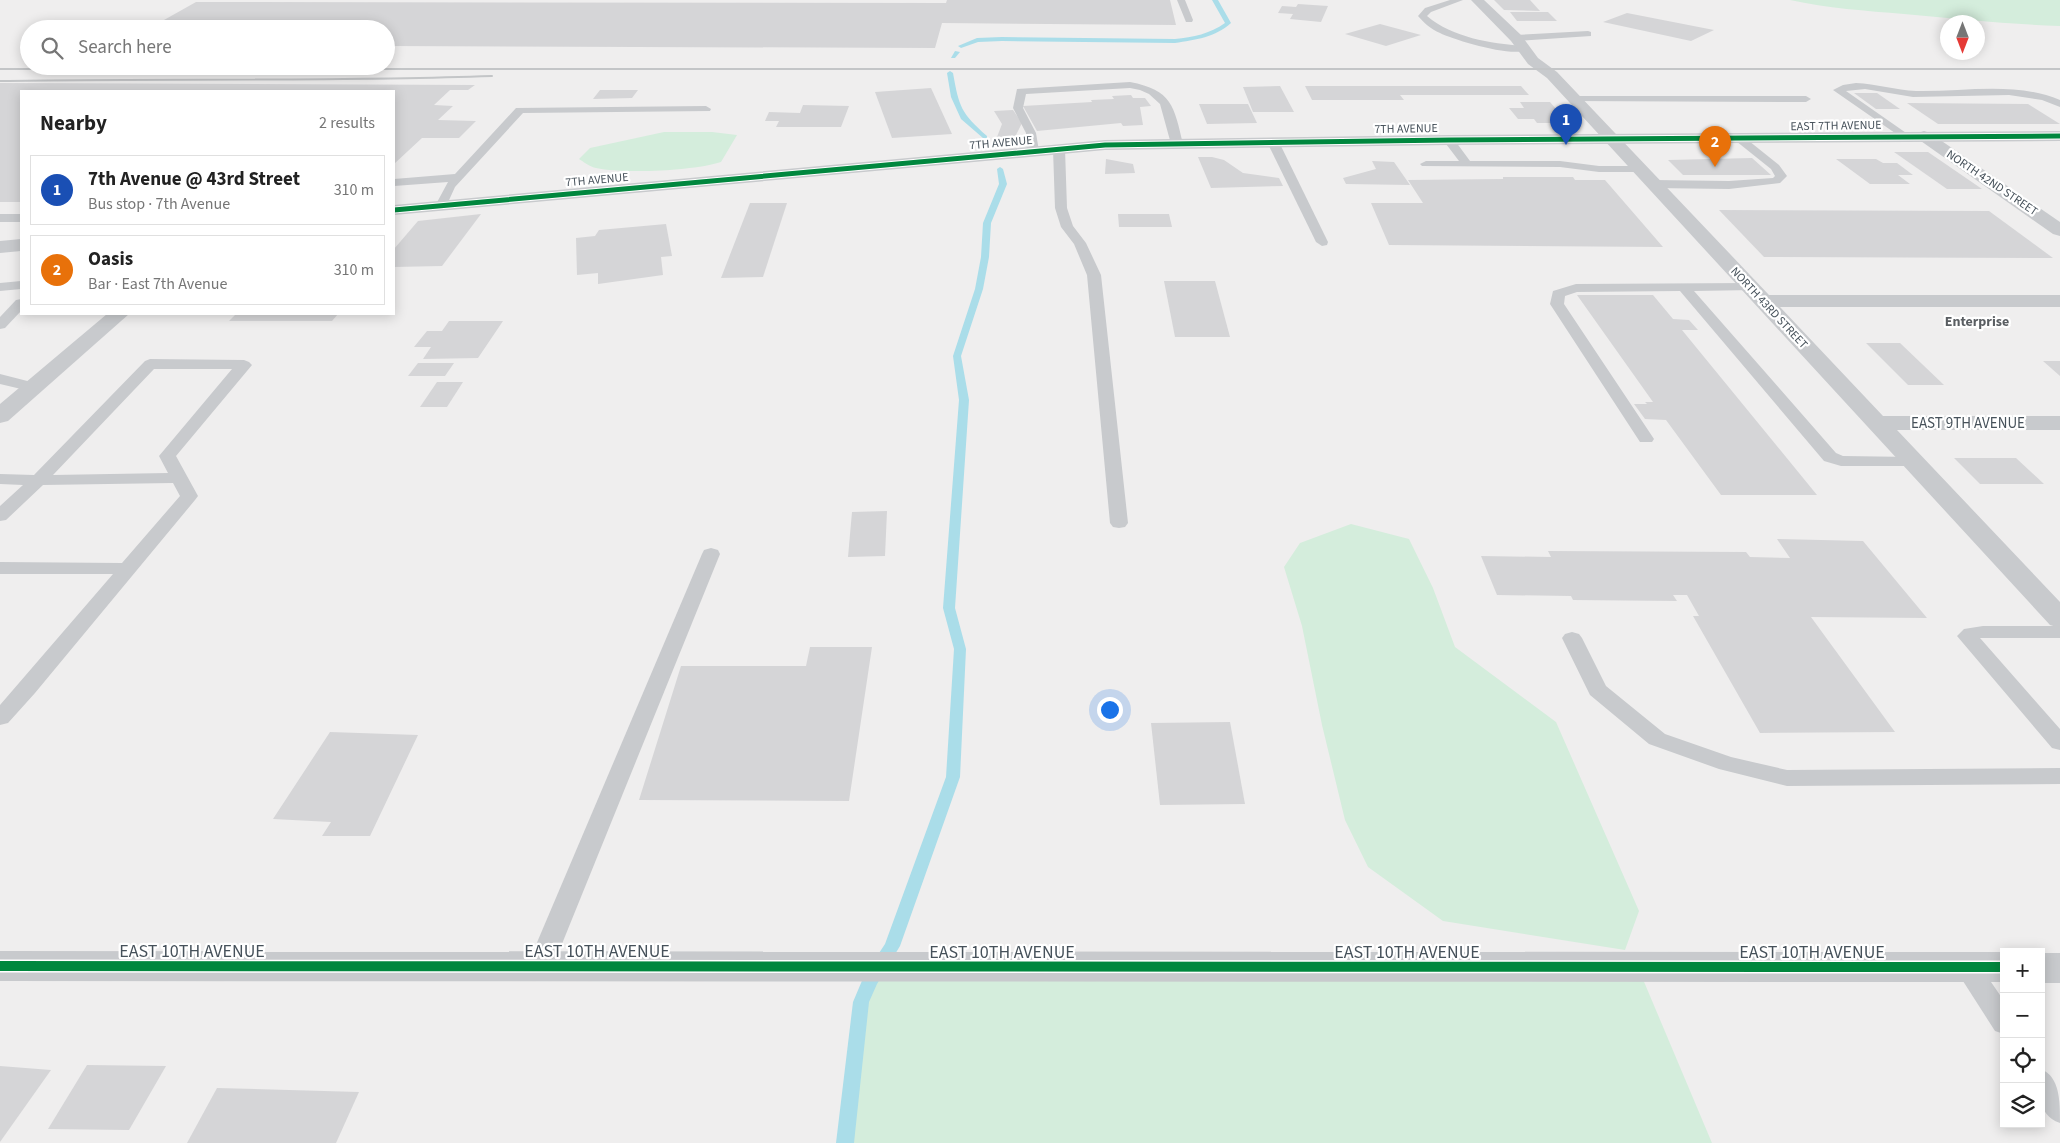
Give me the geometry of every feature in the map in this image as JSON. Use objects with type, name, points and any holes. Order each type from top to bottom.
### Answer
[{"type":"street","name":"NORTH 43RD STREET","points":[[1476,0],[1533,61],[1552,75],[2060,619]]},
{"type":"street","name":"NORTH 42ND STREET","points":[[1924,136],[2060,230]]},
{"type":"street","name":"EAST 7TH AVENUE","points":[[1612,140],[2060,136]]},
{"type":"street","name":"7TH AVENUE","points":[[395,210],[1105,145],[1449,140],[1612,140]]},
{"type":"street","points":[[0,247],[20,245]]},
{"type":"street","points":[[1756,294],[2060,301]]},
{"type":"street","points":[[0,416],[117,315]]},
{"type":"street","name":"EAST 9TH AVENUE","points":[[1877,423],[2060,423]]},
{"type":"street","name":"EAST 10TH AVENUE","points":[[0,966],[2000,968]]},
{"type":"street","points":[[2045,968],[2060,968]]},
{"type":"lane","points":[[1182,0],[1189,20]]},
{"type":"lane","points":[[1459,0],[1428,10],[1422,16],[1428,23],[1479,44],[1519,44],[1588,34]]},
{"type":"lane","points":[[1033,152],[1031,133],[1018,108],[1021,92],[1130,85],[1147,87],[1156,92],[1167,106],[1177,144]]},
{"type":"lane","points":[[1905,137],[1838,90],[1844,87],[1863,87],[1915,94],[2018,93],[2036,95],[2060,104]]},
{"type":"lane","points":[[1574,99],[1806,98]]},
{"type":"lane","points":[[441,206],[450,186],[520,110],[706,109]]},
{"type":"lane","points":[[1426,164],[1560,164],[1729,185],[1776,181],[1781,176],[1775,167],[1740,138]]},
{"type":"lane","points":[[1449,140],[1467,164]]},
{"type":"lane","points":[[1274,142],[1322,242]]},
{"type":"lane","points":[[1059,149],[1061,208],[1067,227],[1080,243],[1094,275],[1119,523]]},
{"type":"lane","points":[[395,183],[459,177]]},
{"type":"lane","points":[[0,218],[20,218]]},
{"type":"lane","points":[[0,287],[20,285]]},
{"type":"lane","points":[[1646,439],[1557,304],[1558,294],[1576,288],[1683,287],[1756,294]]},
{"type":"lane","points":[[1683,287],[1830,458],[1841,461],[1913,462]]},
{"type":"lane","points":[[0,325],[20,304]]},
{"type":"lane","points":[[0,516],[38,480],[150,364],[244,365],[167,456],[189,496],[28,688],[0,718]]},
{"type":"lane","points":[[0,379],[34,387]]},
{"type":"lane","points":[[0,479],[178,478]]},
{"type":"lane","points":[[540,966],[711,554]]},
{"type":"lane","points":[[0,568],[128,569]]},
{"type":"lane","points":[[2060,632],[1982,632],[1971,633],[1967,636],[2060,743]]},
{"type":"lane","points":[[1572,638],[1597,690],[1657,739],[1727,764],[1787,778],[2060,776]]},
{"type":"lane","points":[[1967,967],[2000,1017]]},
{"type":"lane","points":[[2042,1083],[2060,1110]]},
{"type":"green space","points":[[1790,0],[2060,0],[2060,26],[1985,21],[1985,15],[1940,15],[1940,17],[1818,5]]},
{"type":"green space","points":[[664,132],[712,132],[737,135],[721,162],[694,168],[641,171],[609,170],[589,166],[579,159],[590,148]]},
{"type":"green space","points":[[1351,524],[1409,539],[1433,588],[1455,647],[1556,722],[1639,911],[1625,950],[1443,921],[1368,867],[1345,820],[1322,725],[1302,626],[1284,567],[1300,543]]},
{"type":"green space","points":[[1642,977],[1712,1143],[845,1143],[861,1002],[870,981]]},
{"type":"building","points":[[947,0],[1170,0],[1176,25],[942,23],[935,48],[395,46],[395,20],[164,20],[196,2],[946,3]]},
{"type":"building","points":[[1494,0],[1530,0],[1540,11],[1504,10]]},
{"type":"building","points":[[1298,4],[1328,6],[1321,22],[1290,19],[1293,14],[1278,13],[1282,6],[1296,7]]},
{"type":"building","points":[[1510,12],[1548,12],[1557,21],[1517,21]]},
{"type":"building","points":[[1627,13],[1714,30],[1691,41],[1603,22]]},
{"type":"building","points":[[1380,24],[1421,35],[1386,46],[1345,34]]},
{"type":"building","points":[[0,83],[475,85],[468,90],[450,90],[434,105],[453,106],[438,120],[476,121],[459,138],[422,138],[395,163],[395,90],[20,90],[20,202],[0,202]]},
{"type":"building","points":[[1280,86],[1294,112],[1253,112],[1243,87]]},
{"type":"building","points":[[1305,86],[1521,86],[1529,95],[1400,95],[1404,100],[1312,100]]},
{"type":"building","points":[[931,88],[952,134],[892,138],[875,92]]},
{"type":"building","points":[[600,90],[638,90],[632,98],[593,99]]},
{"type":"building","points":[[1854,93],[1877,93],[1900,109],[1876,109]]},
{"type":"building","points":[[1131,95],[1133,98],[1145,98],[1151,106],[1140,107],[1143,125],[1123,126],[1121,123],[1037,131],[1023,106],[1092,102],[1091,100],[1114,99],[1112,96]]},
{"type":"building","points":[[1520,102],[1550,102],[1568,123],[1537,123],[1534,119],[1518,119],[1509,108],[1524,108]]},
{"type":"building","points":[[1907,103],[2028,104],[2060,124],[1938,124]]},
{"type":"building","points":[[1199,104],[1248,104],[1257,123],[1207,124]]},
{"type":"building","points":[[803,105],[849,106],[841,127],[776,127],[779,121],[765,121],[769,112],[800,113]]},
{"type":"building","points":[[1013,110],[1022,123],[1015,137],[997,137],[1002,124],[994,111]]},
{"type":"building","points":[[1894,152],[1928,152],[1982,189],[1947,189]]},
{"type":"building","points":[[1198,157],[1212,157],[1224,160],[1243,173],[1279,178],[1283,186],[1211,188]]},
{"type":"building","points":[[1752,158],[1771,175],[1683,175],[1668,160]]},
{"type":"building","points":[[1106,159],[1133,164],[1135,173],[1105,174]]},
{"type":"building","points":[[1836,159],[1876,159],[1883,163],[1897,163],[1913,175],[1898,175],[1910,184],[1870,184]]},
{"type":"building","points":[[1372,161],[1394,162],[1410,185],[1346,184],[1343,178],[1376,169]]},
{"type":"building","points":[[1503,177],[1573,177],[1575,180],[1605,180],[1663,247],[1389,245],[1371,203],[1423,203],[1408,180],[1503,179]]},
{"type":"building","points":[[750,203],[787,203],[763,277],[721,278]]},
{"type":"building","points":[[1719,210],[1989,211],[2053,258],[1764,257]]},
{"type":"building","points":[[481,214],[442,266],[395,267],[395,248],[418,221]]},
{"type":"building","points":[[1118,214],[1169,214],[1172,227],[1119,227]]},
{"type":"building","points":[[666,224],[672,256],[661,257],[663,275],[598,284],[598,273],[577,275],[576,238],[595,236],[599,230]]},
{"type":"building","points":[[1164,281],[1215,281],[1230,337],[1175,337]]},
{"type":"building","points":[[1577,295],[1653,295],[1673,319],[1689,320],[1698,330],[1682,330],[1817,495],[1721,495],[1666,420],[1645,419],[1634,404],[1653,402]]},
{"type":"building","points":[[235,315],[337,315],[332,321],[229,321]]},
{"type":"building","points":[[449,321],[503,321],[478,358],[423,359],[431,347],[414,347],[427,331],[442,331]]},
{"type":"building","points":[[1866,343],[1900,343],[1944,385],[1908,385]]},
{"type":"building","points":[[2043,361],[2060,361],[2060,376]]},
{"type":"building","points":[[418,363],[454,363],[445,376],[408,376]]},
{"type":"building","points":[[437,382],[463,382],[447,407],[420,407]]},
{"type":"building","points":[[1954,458],[2016,458],[2044,484],[1980,484]]},
{"type":"building","points":[[887,511],[885,556],[848,557],[852,512]]},
{"type":"building","points":[[1777,539],[1863,541],[1927,618],[1811,617],[1895,732],[1760,733],[1693,616],[1699,616],[1687,595],[1673,595],[1677,601],[1573,600],[1571,596],[1497,595],[1481,556],[1551,557],[1548,551],[1746,552],[1750,557],[1790,558]]},
{"type":"building","points":[[810,647],[872,647],[849,801],[639,800],[681,666],[806,666]]},
{"type":"building","points":[[1230,722],[1245,804],[1160,805],[1151,723]]},
{"type":"building","points":[[330,732],[418,735],[370,836],[322,836],[331,822],[273,819]]},
{"type":"building","points":[[87,1065],[166,1066],[129,1130],[48,1129]]},
{"type":"building","points":[[0,1066],[51,1070],[0,1142]]},
{"type":"building","points":[[217,1088],[359,1092],[336,1143],[187,1143]]},
{"type":"waterway","points":[[961,46],[977,40],[1002,39],[1175,41],[1189,39],[1209,34],[1228,23],[1215,0]]},
{"type":"waterway","points":[[953,57],[957,52]]},
{"type":"waterway","points":[[950,73],[954,97],[964,119],[985,137]]},
{"type":"waterway","points":[[845,1143],[861,1002],[870,981],[892,946],[953,777],[960,649],[949,608],[964,400],[957,356],[979,289],[985,257],[987,223],[1003,184],[1000,169]]},
{"type":"railway","points":[[0,69],[20,69]]},
{"type":"railway","points":[[395,69],[2060,69]]},
{"type":"railway","points":[[0,81],[369,79],[492,76]]},
{"type":"cycle path","points":[[395,210],[1105,145],[1449,140],[2060,136]]},
{"type":"cycle path","points":[[0,966],[2000,967]]},
{"type":"place","name":"7th Avenue @ 43rd Street","points":[[1566,145]]},
{"type":"place","name":"Oasis","points":[[1715,167]]},
{"type":"district","name":"Enterprise","points":[[1977,322]]}]
